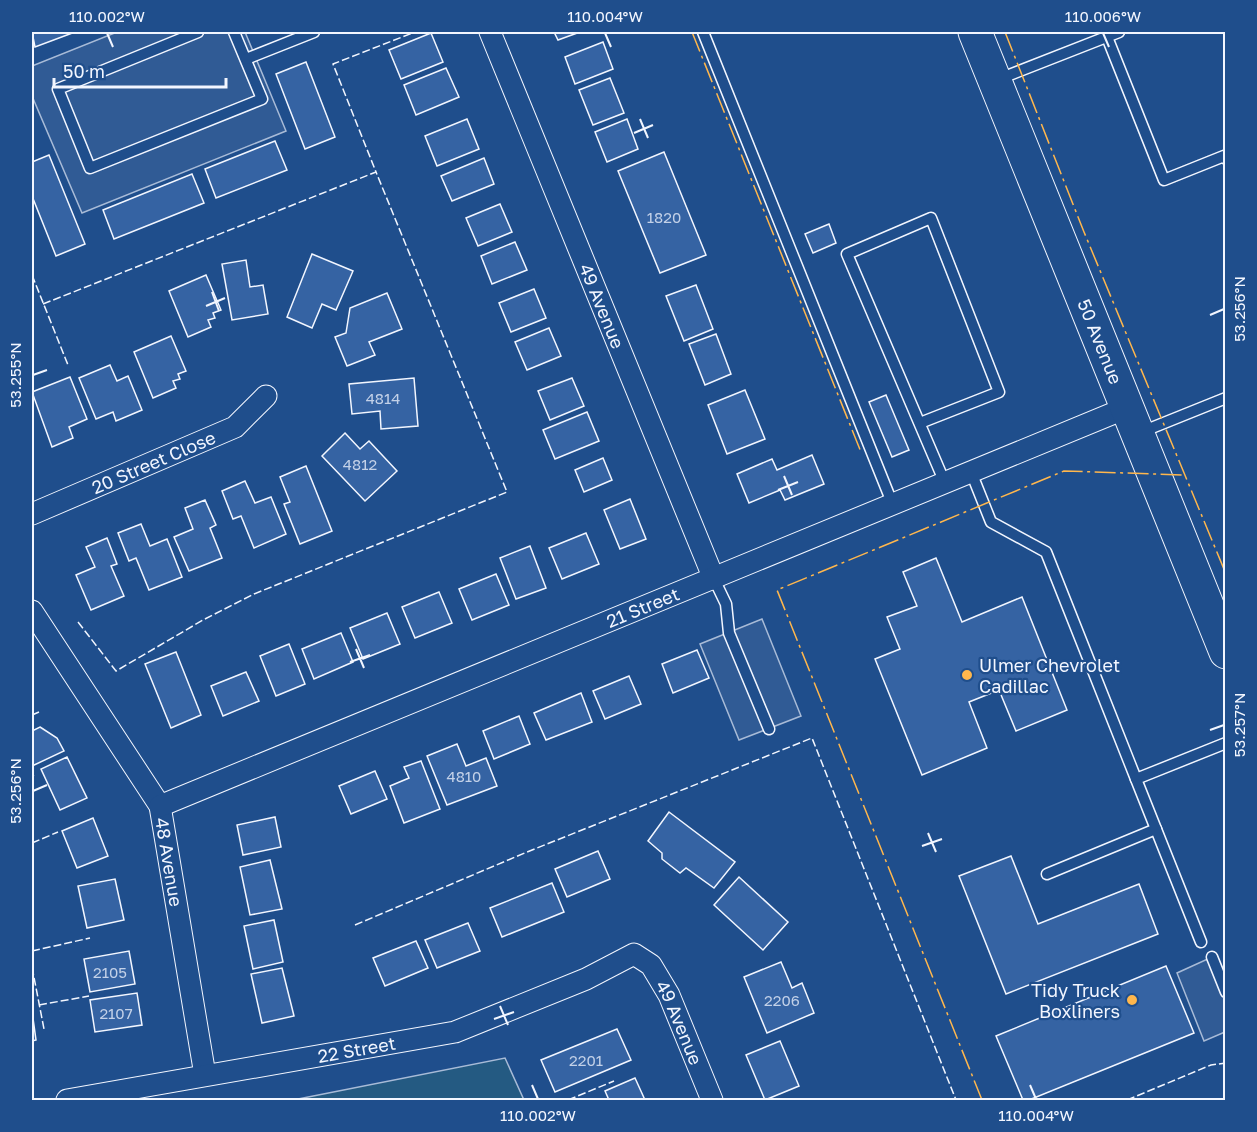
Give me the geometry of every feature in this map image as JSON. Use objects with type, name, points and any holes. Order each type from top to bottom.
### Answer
[{"type":"main road","name":"50 Avenue","points":[[975,32],[1226,652]]},
{"type":"street","name":"49 Avenue","points":[[490,32],[714,579]]},
{"type":"street","name":"20 Street Close","points":[[32,514],[235,428],[266,396]]},
{"type":"street","name":"21 Street","points":[[160,806],[970,472],[1131,421]]},
{"type":"street","name":"48 Avenue","points":[[32,611],[160,806],[205,1075]]},
{"type":"street","name":"49 Avenue","points":[[634,954],[651,964],[669,995],[711,1101]]},
{"type":"street","name":"22 Street","points":[[67,1101],[454,1032],[586,980],[634,954]]},
{"type":"lane","points":[[198,32],[58,89],[90,168],[262,99],[234,32]]},
{"type":"lane","points":[[246,59],[314,32]]},
{"type":"lane","points":[[703,32],[893,505]]},
{"type":"lane","points":[[995,81],[1106,34],[1119,32]]},
{"type":"lane","points":[[1106,34],[1164,180],[1224,156],[1226,159]]},
{"type":"lane","points":[[920,423],[999,392],[932,218],[847,254],[945,483]]},
{"type":"lane","points":[[1131,421],[1226,398]]},
{"type":"lane","points":[[970,472],[991,522],[1046,552],[1201,942]]},
{"type":"lane","points":[[714,579],[726,604],[729,633],[769,729]]},
{"type":"lane","points":[[1136,778],[1226,743]]},
{"type":"lane","points":[[1047,874],[1156,829]]},
{"type":"lane","points":[[1212,957],[1226,992]]},
{"type":"shaded area","points":[[117,32],[245,32],[286,131],[82,213],[32,96],[32,66]]},
{"type":"shaded area","points":[[762,619],[801,716],[739,740],[700,644]]},
{"type":"shaded area","points":[[1212,957],[1225,992],[1225,1032],[1204,1041],[1177,973]]},
{"type":"shaded area","points":[[505,1058],[524,1100],[293,1100]]},
{"type":"building","points":[[32,32],[75,32],[35,47]]},
{"type":"building","points":[[554,32],[580,32],[558,40]]},
{"type":"building","points":[[431,33],[443,62],[401,79],[389,50]]},
{"type":"building","points":[[603,42],[613,69],[575,84],[565,57]]},
{"type":"building","points":[[306,62],[335,137],[305,149],[276,74]]},
{"type":"building","points":[[446,68],[459,97],[416,115],[404,85]]},
{"type":"building","points":[[610,78],[624,113],[593,125],[579,90]]},
{"type":"building","points":[[467,119],[479,149],[437,166],[425,136]]},
{"type":"building","points":[[627,119],[638,149],[607,162],[595,132]]},
{"type":"building","points":[[275,141],[287,170],[216,198],[205,169]]},
{"type":"building","points":[[664,152],[706,255],[660,273],[618,171]]},
{"type":"building","points":[[49,155],[85,244],[56,256],[32,196],[32,162]]},
{"type":"building","points":[[484,158],[494,184],[452,201],[441,176]]},
{"type":"building","points":[[192,174],[204,203],[114,239],[103,210]]},
{"type":"building","points":[[500,204],[512,232],[478,246],[466,218]]},
{"type":"building","points":[[829,224],[836,243],[813,253],[805,234]]},
{"type":"building","points":[[515,242],[527,270],[492,284],[481,256]]},
{"type":"building","points":[[312,254],[353,271],[336,310],[322,304],[312,328],[287,317]]},
{"type":"building","points":[[246,260],[250,287],[263,285],[268,314],[232,320],[222,264]]},
{"type":"building","points":[[206,275],[221,310],[213,313],[215,318],[208,320],[211,327],[188,337],[169,291]]},
{"type":"building","points":[[696,285],[713,329],[684,341],[666,296]]},
{"type":"building","points":[[534,289],[546,318],[511,332],[499,303]]},
{"type":"building","points":[[387,293],[402,329],[369,342],[375,355],[347,366],[335,337],[346,333],[350,308]]},
{"type":"building","points":[[549,328],[561,356],[527,370],[515,342]]},
{"type":"building","points":[[716,334],[731,374],[705,385],[689,344]]},
{"type":"building","points":[[171,336],[186,371],[178,374],[180,379],[173,381],[176,388],[153,398],[134,352]]},
{"type":"building","points":[[110,365],[117,381],[128,376],[142,410],[116,421],[113,412],[96,419],[79,378]]},
{"type":"building","points":[[70,377],[87,419],[69,427],[73,438],[52,447],[32,392]]},
{"type":"building","points":[[414,378],[418,426],[381,429],[380,411],[352,414],[349,384]]},
{"type":"building","points":[[572,378],[584,406],[550,420],[538,391]]},
{"type":"building","points":[[745,390],[765,439],[727,454],[708,405]]},
{"type":"building","points":[[886,395],[909,450],[892,457],[869,402]]},
{"type":"building","points":[[587,412],[599,441],[555,459],[543,430]]},
{"type":"building","points":[[345,433],[360,449],[369,441],[397,471],[365,501],[322,456]]},
{"type":"building","points":[[812,455],[824,484],[785,500],[780,490],[749,503],[737,474],[772,459],[777,470]]},
{"type":"building","points":[[603,458],[612,480],[584,492],[575,470]]},
{"type":"building","points":[[306,466],[332,531],[300,544],[284,504],[290,502],[280,477]]},
{"type":"building","points":[[245,481],[255,503],[271,497],[286,534],[254,548],[241,516],[233,519],[222,491]]},
{"type":"building","points":[[630,499],[646,539],[620,549],[604,510]]},
{"type":"building","points":[[205,500],[216,525],[210,528],[222,558],[189,571],[174,537],[193,529],[185,508]]},
{"type":"building","points":[[141,524],[150,546],[167,539],[182,577],[149,590],[136,558],[129,561],[118,533]]},
{"type":"building","points":[[586,533],[599,564],[562,579],[549,548]]},
{"type":"building","points":[[107,538],[117,564],[111,566],[124,596],[91,610],[76,575],[95,567],[86,547]]},
{"type":"building","points":[[530,546],[546,588],[516,599],[500,558]]},
{"type":"building","name":"Ulmer Chevrolet Cadillac","points":[[936,558],[962,622],[1022,597],[1067,710],[1016,731],[999,690],[969,702],[987,748],[922,775],[875,659],[900,649],[887,617],[917,606],[903,572]]},
{"type":"building","points":[[496,574],[509,605],[472,620],[459,589]]},
{"type":"building","points":[[439,592],[452,623],[415,638],[402,607]]},
{"type":"building","points":[[387,613],[400,644],[363,659],[350,628]]},
{"type":"building","points":[[341,633],[353,662],[314,679],[302,649]]},
{"type":"building","points":[[289,644],[305,684],[276,696],[260,656]]},
{"type":"building","points":[[697,650],[709,678],[673,693],[662,664]]},
{"type":"building","points":[[176,652],[201,715],[171,728],[145,664]]},
{"type":"building","points":[[246,672],[259,701],[223,716],[211,686]]},
{"type":"building","points":[[629,676],[641,704],[605,719],[593,691]]},
{"type":"building","points":[[581,693],[592,722],[546,740],[534,713]]},
{"type":"building","points":[[519,716],[530,744],[494,759],[483,731]]},
{"type":"building","points":[[40,727],[57,738],[64,751],[32,766],[32,731]]},
{"type":"building","points":[[457,744],[466,766],[486,758],[497,786],[447,805],[427,756]]},
{"type":"building","points":[[67,757],[87,798],[60,810],[41,769]]},
{"type":"building","points":[[421,761],[440,809],[404,823],[390,786],[409,778],[404,767]]},
{"type":"building","points":[[375,771],[387,799],[351,814],[339,786]]},
{"type":"building","points":[[669,812],[735,862],[714,888],[686,868],[680,873],[662,859],[662,853],[648,841]]},
{"type":"building","points":[[275,817],[281,847],[243,855],[237,825]]},
{"type":"building","points":[[93,818],[108,856],[77,868],[62,831]]},
{"type":"building","points":[[598,851],[610,879],[567,897],[555,869]]},
{"type":"building","points":[[1011,856],[1038,924],[1139,884],[1158,934],[1006,994],[959,876]]},
{"type":"building","points":[[270,860],[282,909],[250,915],[240,867]]},
{"type":"building","points":[[739,877],[788,922],[763,950],[714,905]]},
{"type":"building","points":[[115,879],[124,920],[87,928],[78,886]]},
{"type":"building","points":[[552,883],[564,912],[502,937],[490,908]]},
{"type":"building","points":[[274,920],[283,962],[253,969],[244,926]]},
{"type":"building","points":[[468,923],[480,951],[437,968],[425,940]]},
{"type":"building","points":[[416,941],[428,968],[385,986],[373,958]]},
{"type":"building","points":[[129,951],[135,984],[90,992],[84,959]]},
{"type":"building","points":[[781,962],[792,988],[802,983],[814,1013],[767,1033],[744,977]]},
{"type":"building","name":"Tidy Truck Boxliners","points":[[1166,966],[1194,1033],[1029,1100],[1023,1100],[996,1036]]},
{"type":"building","points":[[282,968],[294,1016],[262,1023],[251,974]]},
{"type":"building","points":[[137,993],[142,1025],[95,1032],[90,1000]]},
{"type":"building","points":[[32,1011],[36,1040],[32,1041]]},
{"type":"building","points":[[617,1029],[631,1060],[555,1092],[541,1060]]},
{"type":"building","points":[[780,1041],[799,1086],[765,1100],[746,1055]]},
{"type":"building","points":[[635,1078],[645,1100],[609,1100],[605,1091]]},
{"type":"fence","points":[[43,304],[376,172],[333,64],[415,32]]},
{"type":"fence","points":[[78,622],[116,671],[203,620],[254,594],[507,492],[376,172]]},
{"type":"fence","points":[[32,275],[68,365]]},
{"type":"fence","points":[[32,715],[39,712]]},
{"type":"fence","points":[[355,925],[527,852],[812,738],[956,1100]]},
{"type":"fence","points":[[32,843],[58,832]]},
{"type":"fence","points":[[32,951],[90,938]]},
{"type":"fence","points":[[32,967],[44,1029]]},
{"type":"fence","points":[[39,1005],[89,996]]},
{"type":"fence","points":[[1127,1100],[1211,1065],[1226,1063]]},
{"type":"fence","points":[[568,1100],[614,1081]]},
{"type":"power","points":[[692,32],[861,452]]},
{"type":"power","points":[[1005,32],[1084,232],[1226,574]]},
{"type":"power","points":[[982,1100],[777,590],[1064,471],[1185,475]]},
{"type":"place","name":"Ulmer Chevrolet Cadillac","points":[[967,675]]},
{"type":"place","name":"Tidy Truck Boxliners","points":[[1132,1000]]}]
